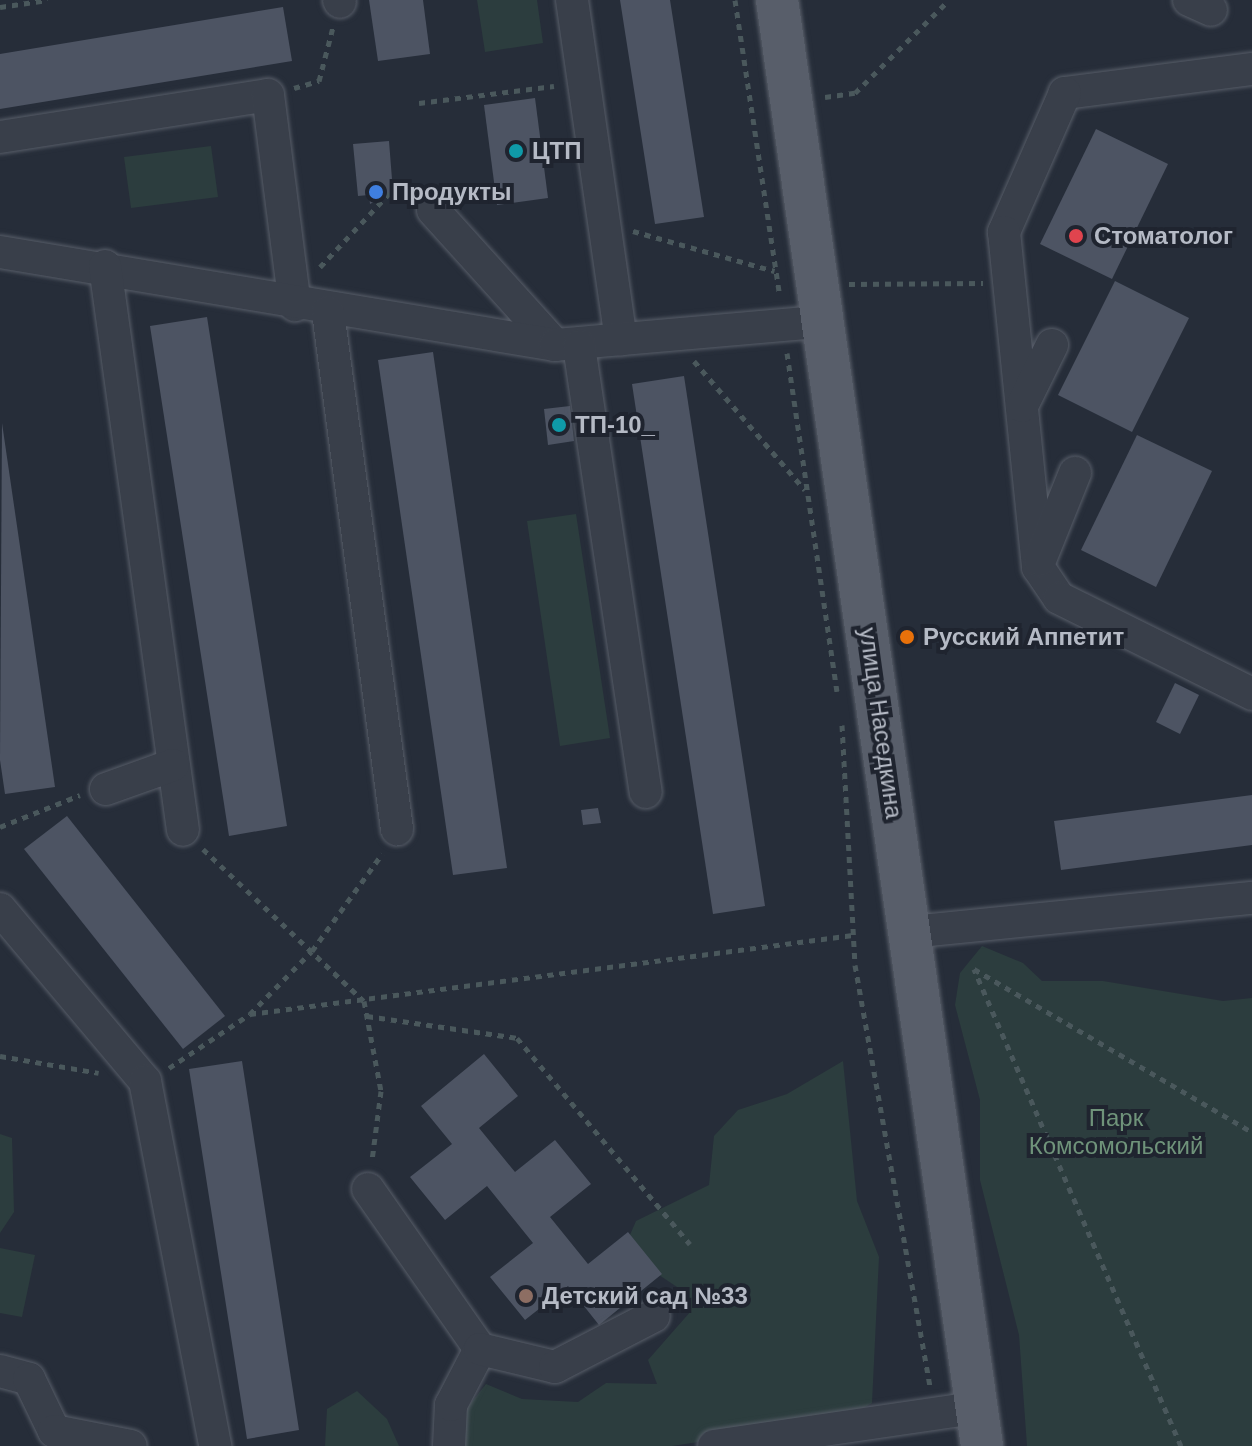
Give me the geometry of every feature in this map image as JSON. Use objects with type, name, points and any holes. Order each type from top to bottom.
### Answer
[{"type":"main road","name":"улица Наседкина","points":[[777,0],[825,303],[979,1427]]},
{"type":"lane","points":[[572,0],[608,224],[621,339]]},
{"type":"lane","points":[[1252,69],[1065,93],[1004,232],[1038,567],[1059,598],[1252,694]]},
{"type":"lane","points":[[0,137],[268,95],[295,300]]},
{"type":"lane","points":[[433,210],[567,345],[646,792]]},
{"type":"lane","points":[[0,252],[105,266],[295,300],[328,312],[567,345],[664,333],[783,325],[825,303]]},
{"type":"lane","points":[[105,266],[183,830]]},
{"type":"lane","points":[[328,312],[397,829]]},
{"type":"lane","points":[[1022,406],[1052,345]]},
{"type":"lane","points":[[1038,567],[1075,473]]},
{"type":"lane","points":[[106,789],[173,765]]},
{"type":"lane","points":[[910,932],[1252,898]]},
{"type":"lane","points":[[0,909],[145,1081],[215,1446]]},
{"type":"lane","points":[[368,1189],[480,1349],[555,1367],[654,1316]]},
{"type":"lane","points":[[449,1446],[451,1405],[480,1349]]},
{"type":"lane","points":[[0,1371],[29,1379],[54,1431],[131,1446]]},
{"type":"lane","points":[[714,1446],[934,1411],[979,1427]]},
{"type":"path","points":[[0,7],[47,0]]},
{"type":"path","points":[[735,0],[842,724],[853,935],[934,1411]]},
{"type":"path","points":[[825,97],[855,93],[949,0]]},
{"type":"path","points":[[319,81],[340,1]]},
{"type":"path","points":[[419,103],[583,83]]},
{"type":"path","points":[[295,300],[401,181]]},
{"type":"path","points":[[608,224],[774,271]]},
{"type":"path","points":[[779,291],[825,303],[1008,282]]},
{"type":"path","points":[[664,333],[806,491]]},
{"type":"path","points":[[0,827],[73,797]]},
{"type":"path","points":[[0,1056],[145,1081],[250,1014],[312,951],[397,829]]},
{"type":"path","points":[[183,830],[364,1001],[381,1091],[368,1189]]},
{"type":"path","points":[[250,1014],[853,935]]},
{"type":"path","points":[[1181,1446],[974,969],[1252,1132]]},
{"type":"path","points":[[367,1016],[517,1038],[690,1244]]},
{"type":"green space","points":[[477,0],[537,0],[543,43],[485,52]]},
{"type":"green space","points":[[211,146],[218,197],[131,208],[124,157]]},
{"type":"green space","points":[[576,514],[610,738],[560,746],[527,521]]},
{"type":"green space","name":"Парк Комсомольский","points":[[982,946],[1023,963],[1042,981],[1103,981],[1223,1001],[1252,998],[1252,1446],[1027,1446],[1019,1335],[980,1180],[980,1100],[955,1005],[960,973]]},
{"type":"green space","points":[[843,1061],[857,1201],[879,1257],[872,1403],[842,1420],[672,1446],[453,1446],[459,1418],[486,1384],[522,1399],[578,1402],[606,1383],[657,1384],[648,1360],[691,1311],[686,1293],[623,1251],[636,1221],[709,1185],[714,1136],[738,1110],[787,1094]]},
{"type":"green space","points":[[0,1134],[12,1138],[14,1212],[0,1233]]},
{"type":"green space","points":[[0,1248],[35,1255],[22,1317],[0,1313]]},
{"type":"green space","points":[[357,1391],[387,1419],[399,1446],[325,1446],[327,1409]]},
{"type":"building","points":[[369,0],[423,0],[430,54],[378,61]]},
{"type":"building","points":[[620,0],[670,0],[704,217],[655,224]]},
{"type":"building","points":[[283,7],[292,61],[0,109],[0,54]]},
{"type":"building","name":"ЦТП","points":[[535,98],[548,198],[497,205],[484,105]]},
{"type":"building","points":[[1096,129],[1168,164],[1112,279],[1040,244]]},
{"type":"building","points":[[389,141],[393,192],[370,204],[369,195],[358,196],[353,144]]},
{"type":"building","points":[[1115,281],[1189,318],[1132,432],[1058,395]]},
{"type":"building","points":[[207,317],[287,826],[229,836],[150,326]]},
{"type":"building","points":[[433,352],[507,868],[453,875],[378,360]]},
{"type":"building","points":[[684,376],[765,906],[713,914],[632,384]]},
{"type":"building","name":"ТП-10_","points":[[570,406],[574,441],[548,445],[544,409]]},
{"type":"building","points":[[2,423],[55,787],[5,794],[0,760]]},
{"type":"building","points":[[1137,435],[1212,471],[1156,587],[1081,550]]},
{"type":"building","points":[[1175,683],[1199,695],[1180,734],[1156,722]]},
{"type":"building","points":[[1252,795],[1252,845],[1061,870],[1054,821]]},
{"type":"building","points":[[598,808],[601,823],[583,825],[581,810]]},
{"type":"building","points":[[67,816],[225,1016],[183,1049],[24,849]]},
{"type":"building","points":[[484,1054],[518,1096],[479,1128],[515,1172],[555,1140],[591,1184],[550,1217],[588,1264],[628,1232],[662,1274],[599,1325],[568,1286],[525,1320],[490,1277],[533,1243],[487,1186],[445,1220],[410,1177],[452,1144],[421,1106]]},
{"type":"building","points":[[242,1061],[299,1430],[247,1439],[189,1069]]},
{"type":"place","name":"ЦТП","points":[[516,151]]},
{"type":"place","name":"Продукты","points":[[376,192]]},
{"type":"place","name":"Стоматолог","points":[[1076,236]]},
{"type":"place","name":"ТП-10_","points":[[559,425]]},
{"type":"place","name":"Русский Аппетит","points":[[907,637]]},
{"type":"place","name":"Детский сад №33","points":[[526,1296]]}]
